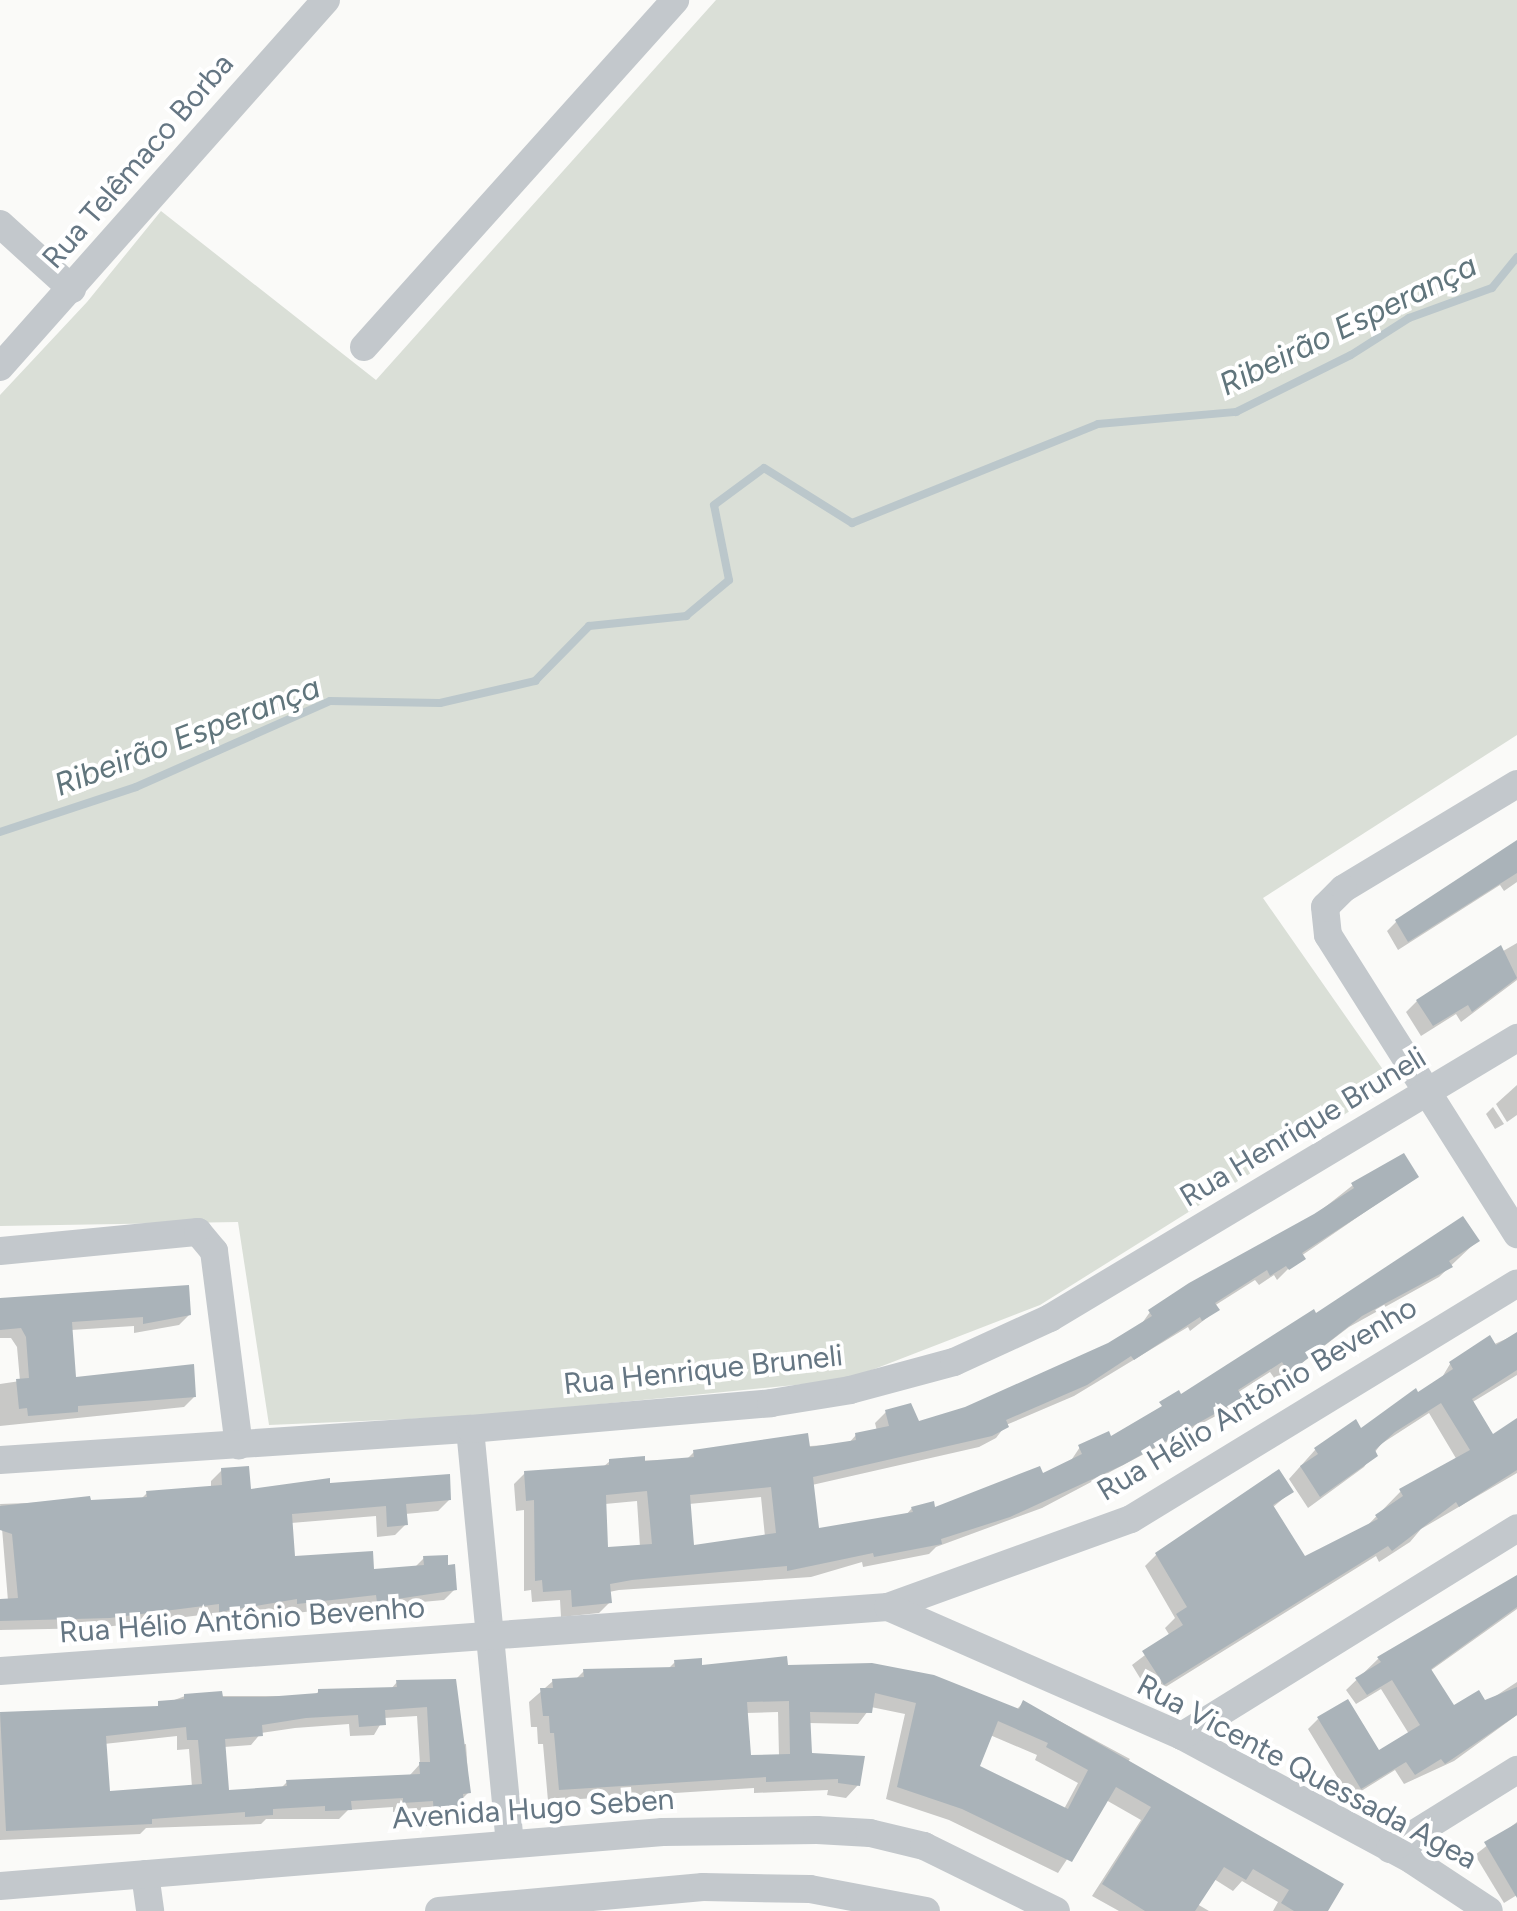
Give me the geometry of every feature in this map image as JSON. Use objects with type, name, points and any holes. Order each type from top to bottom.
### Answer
[{"type":"street","name":"Rua Telêmaco Borba","points":[[0,367],[326,0]]},
{"type":"street","points":[[364,347],[675,0]]},
{"type":"street","points":[[0,224],[72,289]]},
{"type":"street","points":[[1517,784],[1343,889],[1325,907],[1328,935],[1431,1091],[1517,1234]]},
{"type":"street","name":"Rua Henrique Bruneli","points":[[0,1460],[470,1429],[771,1403],[850,1390],[954,1362],[1050,1318],[1517,1038]]},
{"type":"street","points":[[0,1251],[198,1232],[214,1251],[239,1445]]},
{"type":"street","name":"Rua Hélio Antônio Bevenho","points":[[888,1607],[1131,1519],[1517,1283]]},
{"type":"street","points":[[470,1429],[510,1844]]},
{"type":"street","points":[[1182,1736],[1517,1528]]},
{"type":"street","name":"Rua Vicente Quessada Agea","points":[[488,1637],[888,1607],[1182,1736],[1390,1849],[1489,1911]]},
{"type":"street","name":"Rua Hélio Antônio Bevenho","points":[[0,1671],[488,1637]]},
{"type":"street","points":[[1390,1849],[1517,1770]]},
{"type":"street","name":"Avenida Hugo Seben","points":[[0,1886],[663,1832],[870,1833],[967,1863],[1056,1911]]},
{"type":"street","points":[[145,1874],[150,1911]]},
{"type":"street","points":[[439,1911],[703,1887],[810,1889],[926,1911]]},
{"type":"shaded area","points":[[716,0],[1517,0],[1517,735],[1263,898],[1393,1084],[1040,1305],[846,1380],[479,1416],[269,1425],[238,1222],[0,1226],[0,395],[87,302],[161,211],[376,380]]},
{"type":"building","points":[[1517,840],[1517,873],[1408,942],[1395,920]]},
{"type":"building","points":[[1501,945],[1517,978],[1472,1012],[1468,1005],[1433,1026],[1416,1000]]},
{"type":"building","points":[[1404,1153],[1419,1177],[1302,1253],[1306,1259],[1289,1270],[1286,1266],[1270,1276],[1267,1270],[1215,1303],[1220,1310],[1202,1321],[1200,1317],[1134,1360],[1131,1356],[1087,1385],[1006,1420],[1009,1427],[992,1436],[813,1477],[819,1528],[913,1512],[911,1507],[934,1501],[935,1507],[1040,1466],[1043,1473],[1082,1454],[1078,1445],[1109,1431],[1111,1436],[1162,1406],[1159,1402],[1179,1390],[1181,1394],[1314,1309],[1316,1313],[1463,1216],[1480,1241],[1449,1261],[1453,1267],[1362,1316],[1289,1373],[1282,1362],[1238,1390],[1243,1398],[1123,1465],[1010,1517],[941,1539],[942,1544],[874,1557],[873,1553],[787,1571],[787,1566],[632,1580],[610,1584],[612,1603],[572,1607],[571,1590],[543,1592],[542,1580],[535,1581],[534,1500],[526,1501],[524,1471],[609,1465],[609,1459],[645,1456],[645,1461],[694,1457],[693,1450],[808,1433],[810,1447],[856,1440],[855,1433],[889,1426],[885,1410],[911,1403],[919,1421],[965,1407],[1108,1343],[1152,1316],[1148,1310],[1189,1283],[1314,1214],[1354,1188],[1351,1183]],"holes":[[[771,1487],[776,1533],[694,1545],[690,1495]],[[647,1491],[652,1544],[608,1547],[606,1495]]]},
{"type":"building","points":[[189,1285],[191,1315],[143,1324],[143,1317],[72,1322],[76,1377],[194,1364],[196,1397],[78,1406],[78,1412],[28,1416],[27,1408],[19,1409],[16,1379],[29,1378],[26,1337],[21,1328],[0,1330],[0,1298]]},
{"type":"building","points":[[1517,1332],[1517,1370],[1472,1399],[1493,1434],[1517,1418],[1517,1470],[1459,1507],[1456,1502],[1392,1551],[1388,1546],[1164,1685],[1142,1651],[1183,1625],[1176,1614],[1187,1607],[1155,1553],[1279,1469],[1294,1492],[1273,1505],[1305,1556],[1378,1519],[1375,1515],[1403,1496],[1399,1489],[1470,1450],[1441,1403],[1395,1432],[1375,1450],[1378,1456],[1320,1497],[1300,1466],[1318,1454],[1314,1448],[1356,1419],[1361,1428],[1416,1388],[1418,1392],[1453,1369],[1449,1362],[1490,1335],[1496,1345]]},
{"type":"building","points":[[249,1466],[251,1489],[330,1478],[330,1483],[450,1474],[451,1500],[406,1504],[408,1525],[387,1527],[386,1506],[292,1514],[295,1556],[373,1551],[374,1569],[424,1565],[423,1556],[448,1555],[448,1565],[455,1564],[457,1590],[377,1602],[376,1595],[297,1604],[297,1599],[219,1612],[219,1604],[110,1618],[0,1621],[0,1599],[18,1598],[12,1534],[0,1530],[0,1506],[90,1496],[91,1500],[147,1497],[146,1491],[222,1485],[221,1468]]},
{"type":"building","points":[[1517,1575],[1517,1607],[1431,1669],[1454,1705],[1479,1690],[1485,1700],[1517,1687],[1517,1715],[1445,1764],[1441,1759],[1415,1775],[1406,1762],[1361,1789],[1317,1717],[1348,1699],[1379,1750],[1420,1725],[1392,1680],[1367,1695],[1355,1678],[1381,1662],[1377,1657]]},
{"type":"building","points":[[787,1656],[788,1665],[872,1663],[934,1675],[1019,1709],[1023,1700],[1344,1884],[1328,1911],[1294,1911],[1281,1903],[1289,1890],[1253,1869],[1246,1880],[1224,1867],[1195,1911],[1145,1911],[1102,1884],[1151,1807],[1116,1787],[1072,1862],[962,1809],[897,1787],[916,1703],[875,1693],[872,1713],[810,1712],[812,1753],[865,1756],[860,1786],[838,1783],[838,1779],[766,1782],[766,1777],[559,1790],[554,1733],[550,1733],[549,1716],[543,1716],[540,1688],[553,1688],[552,1679],[584,1677],[583,1669],[675,1667],[674,1660],[702,1658],[702,1665]],"holes":[[[789,1701],[790,1754],[751,1755],[747,1702]],[[998,1721],[1048,1743],[1046,1747],[1088,1770],[1068,1809],[980,1766]]]},
{"type":"building","points":[[456,1679],[471,1793],[463,1794],[464,1815],[434,1816],[433,1801],[403,1803],[403,1798],[351,1801],[352,1810],[325,1811],[325,1806],[273,1809],[273,1815],[245,1817],[245,1812],[152,1819],[152,1824],[6,1831],[0,1712],[158,1706],[158,1701],[184,1699],[184,1694],[222,1691],[223,1697],[266,1697],[318,1693],[318,1689],[397,1687],[396,1680]],"holes":[[[427,1707],[430,1762],[419,1762],[420,1774],[286,1780],[287,1786],[229,1790],[225,1739],[263,1736],[262,1725],[306,1718],[358,1715],[359,1727],[386,1725],[385,1710]],[[186,1727],[187,1740],[198,1740],[202,1784],[110,1791],[106,1736]]]},
{"type":"building","points":[[1517,1823],[1517,1898],[1484,1842]]},
{"type":"waterway","name":"Ribeirão Esperança","points":[[0,832],[136,787],[330,701],[440,703],[535,681],[589,626],[686,616],[729,580],[714,505],[764,468],[852,523],[1098,424],[1236,412],[1351,355],[1409,318],[1492,288],[1517,257]]}]
